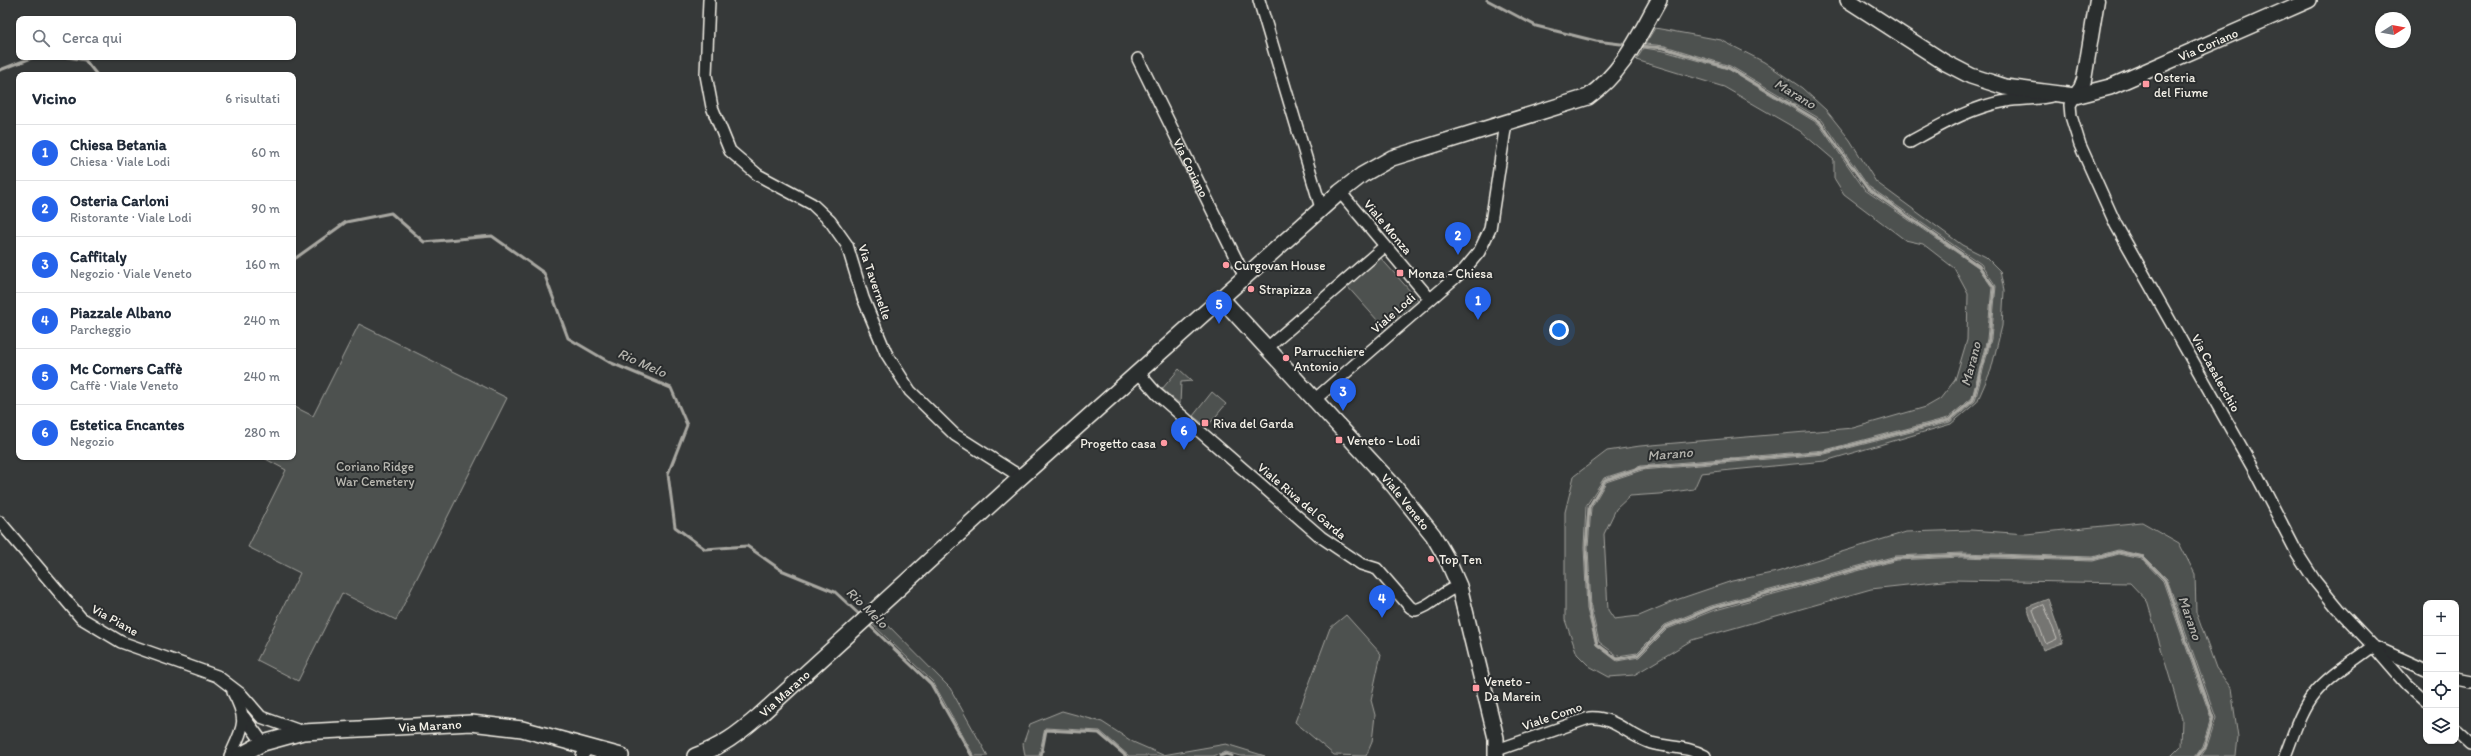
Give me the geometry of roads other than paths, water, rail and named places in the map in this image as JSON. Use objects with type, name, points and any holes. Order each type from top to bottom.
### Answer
[{"type":"main road","name":"Via Marano","points":[[695,756],[714,750],[734,737],[1021,477],[1340,192],[1362,175],[1392,158],[1588,97],[1606,84],[1624,63],[1659,0]]},
{"type":"main road","name":"Via Coriano","points":[[1848,0],[1944,62],[1971,76],[2005,87],[2075,96],[2110,87],[2309,0]]},
{"type":"main road","name":"Viale Veneto","points":[[1221,298],[1313,401],[1394,486],[1432,536],[1448,561],[1459,586],[1496,738],[1497,753]]},
{"type":"main road","name":"Via Marano","points":[[239,756],[263,743],[303,732],[471,723],[522,729],[585,752],[621,756]]},
{"type":"street","name":"Via Tavernelle","points":[[709,0],[706,75],[712,107],[730,151],[758,175],[812,204],[830,221],[847,244],[863,298],[886,354],[910,391],[956,434],[1021,477]]},
{"type":"street","points":[[1259,0],[1321,208]]},
{"type":"street","points":[[2075,96],[2081,88],[2084,80],[2097,0]]},
{"type":"street","name":"Via Coriano","points":[[1138,59],[1245,276]]},
{"type":"street","name":"Via Coriano","points":[[1910,142],[1958,116],[1990,104],[2008,100],[2041,100],[2059,94]]},
{"type":"street","name":"Via Casalecchio","points":[[2075,96],[2070,106],[2070,116],[2080,145],[2116,225],[2253,468],[2297,553],[2315,581],[2338,608],[2406,684],[2423,699]]},
{"type":"street","name":"Viale Lodi","points":[[1313,401],[1464,270],[1486,241],[1506,123]]},
{"type":"street","name":"Viale Monza","points":[[1340,192],[1430,299]]},
{"type":"street","points":[[1266,349],[1385,246]]},
{"type":"street","name":"Viale Riva del Garda","points":[[1138,372],[1157,394],[1321,537],[1361,564],[1377,569],[1384,575],[1410,607],[1415,610],[1421,609],[1448,589],[1459,586]]},
{"type":"street","name":"Via Piane","points":[[0,522],[80,618],[121,642],[217,676],[229,684],[242,695],[256,713],[261,725],[263,743]]},
{"type":"street","points":[[2285,756],[2301,717],[2314,694],[2373,646]]},
{"type":"street","name":"Via Casalecchio","points":[[2373,646],[2423,669]]},
{"type":"street","points":[[2459,680],[2471,682]]},
{"type":"street","points":[[229,684],[244,718],[263,743]]},
{"type":"street","name":"Via Piane","points":[[256,713],[282,726],[303,732]]},
{"type":"street","name":"Viale Como","points":[[1497,753],[1590,718],[1598,717],[1610,720],[1651,743],[1695,750],[1705,756]]},
{"type":"street","points":[[230,756],[241,732],[244,718]]},
{"type":"street","points":[[2459,734],[2471,745]]},
{"type":"water","points":[[2048,599],[2063,643],[2043,650],[2027,607]]},
{"type":"waterway","name":"Marano","points":[[1487,0],[1536,26],[1596,41],[1629,45]]},
{"type":"waterway","name":"Marano","points":[[1639,46],[1664,48],[1729,68],[1820,122],[1867,188],[1979,266],[1994,287],[1989,339],[1973,400],[1949,420],[1825,452],[1641,468],[1605,480],[1589,507],[1586,547],[1589,609],[1597,644],[1617,659],[1638,655],[1666,627],[1712,608],[1897,558],[1961,555],[2093,559],[2118,552],[2143,557],[2165,580],[2213,718],[2204,748],[2198,756]]},
{"type":"waterway","name":"Rio Melo","points":[[0,70],[26,60]]},
{"type":"waterway","name":"Rio Melo","points":[[85,60],[95,72]]},
{"type":"waterway","name":"Rio Melo","points":[[296,258],[346,222],[391,213],[424,242],[492,236],[544,273],[568,338],[609,362],[671,388],[687,425],[668,474],[675,527],[705,549],[747,546],[781,570],[835,592],[862,617]]},
{"type":"waterway","name":"Rio Melo","points":[[867,623],[931,684],[972,756]]},
{"type":"waterway","name":"Rio Melo","points":[[1041,756],[1046,730],[1099,733],[1126,756]]},
{"type":"waterway","name":"Rio Melo","points":[[1220,756],[1226,754],[1232,756]]},
{"type":"place","name":"Osteria del Fiume","points":[[2146,84]]},
{"type":"place","name":"Osteria Carloni","points":[[1458,255]]},
{"type":"place","name":"Curgovan House","points":[[1226,265]]},
{"type":"place","name":"Monza - Chiesa","points":[[1400,273]]},
{"type":"place","name":"Strapizza","points":[[1251,289]]},
{"type":"place","name":"Chiesa Betania","points":[[1478,320]]},
{"type":"place","name":"Mc Corners Caffè","points":[[1219,324]]},
{"type":"place","name":"Parrucchiere Antonio","points":[[1286,358]]},
{"type":"place","name":"Caffitaly","points":[[1343,411]]},
{"type":"place","name":"Riva del Garda","points":[[1205,423]]},
{"type":"place","name":"Veneto - Lodi","points":[[1339,440]]},
{"type":"place","name":"Progetto casa","points":[[1164,443]]},
{"type":"place","name":"Estetica Encantes","points":[[1184,450]]},
{"type":"place","name":"Top Ten","points":[[1431,559]]},
{"type":"place","name":"Piazzale Albano","points":[[1382,618]]},
{"type":"place","name":"Veneto - Da Marein","points":[[1476,688]]},
{"type":"park label","name":"Coriano Ridge War Cemetery","points":[[375,474]]}]
